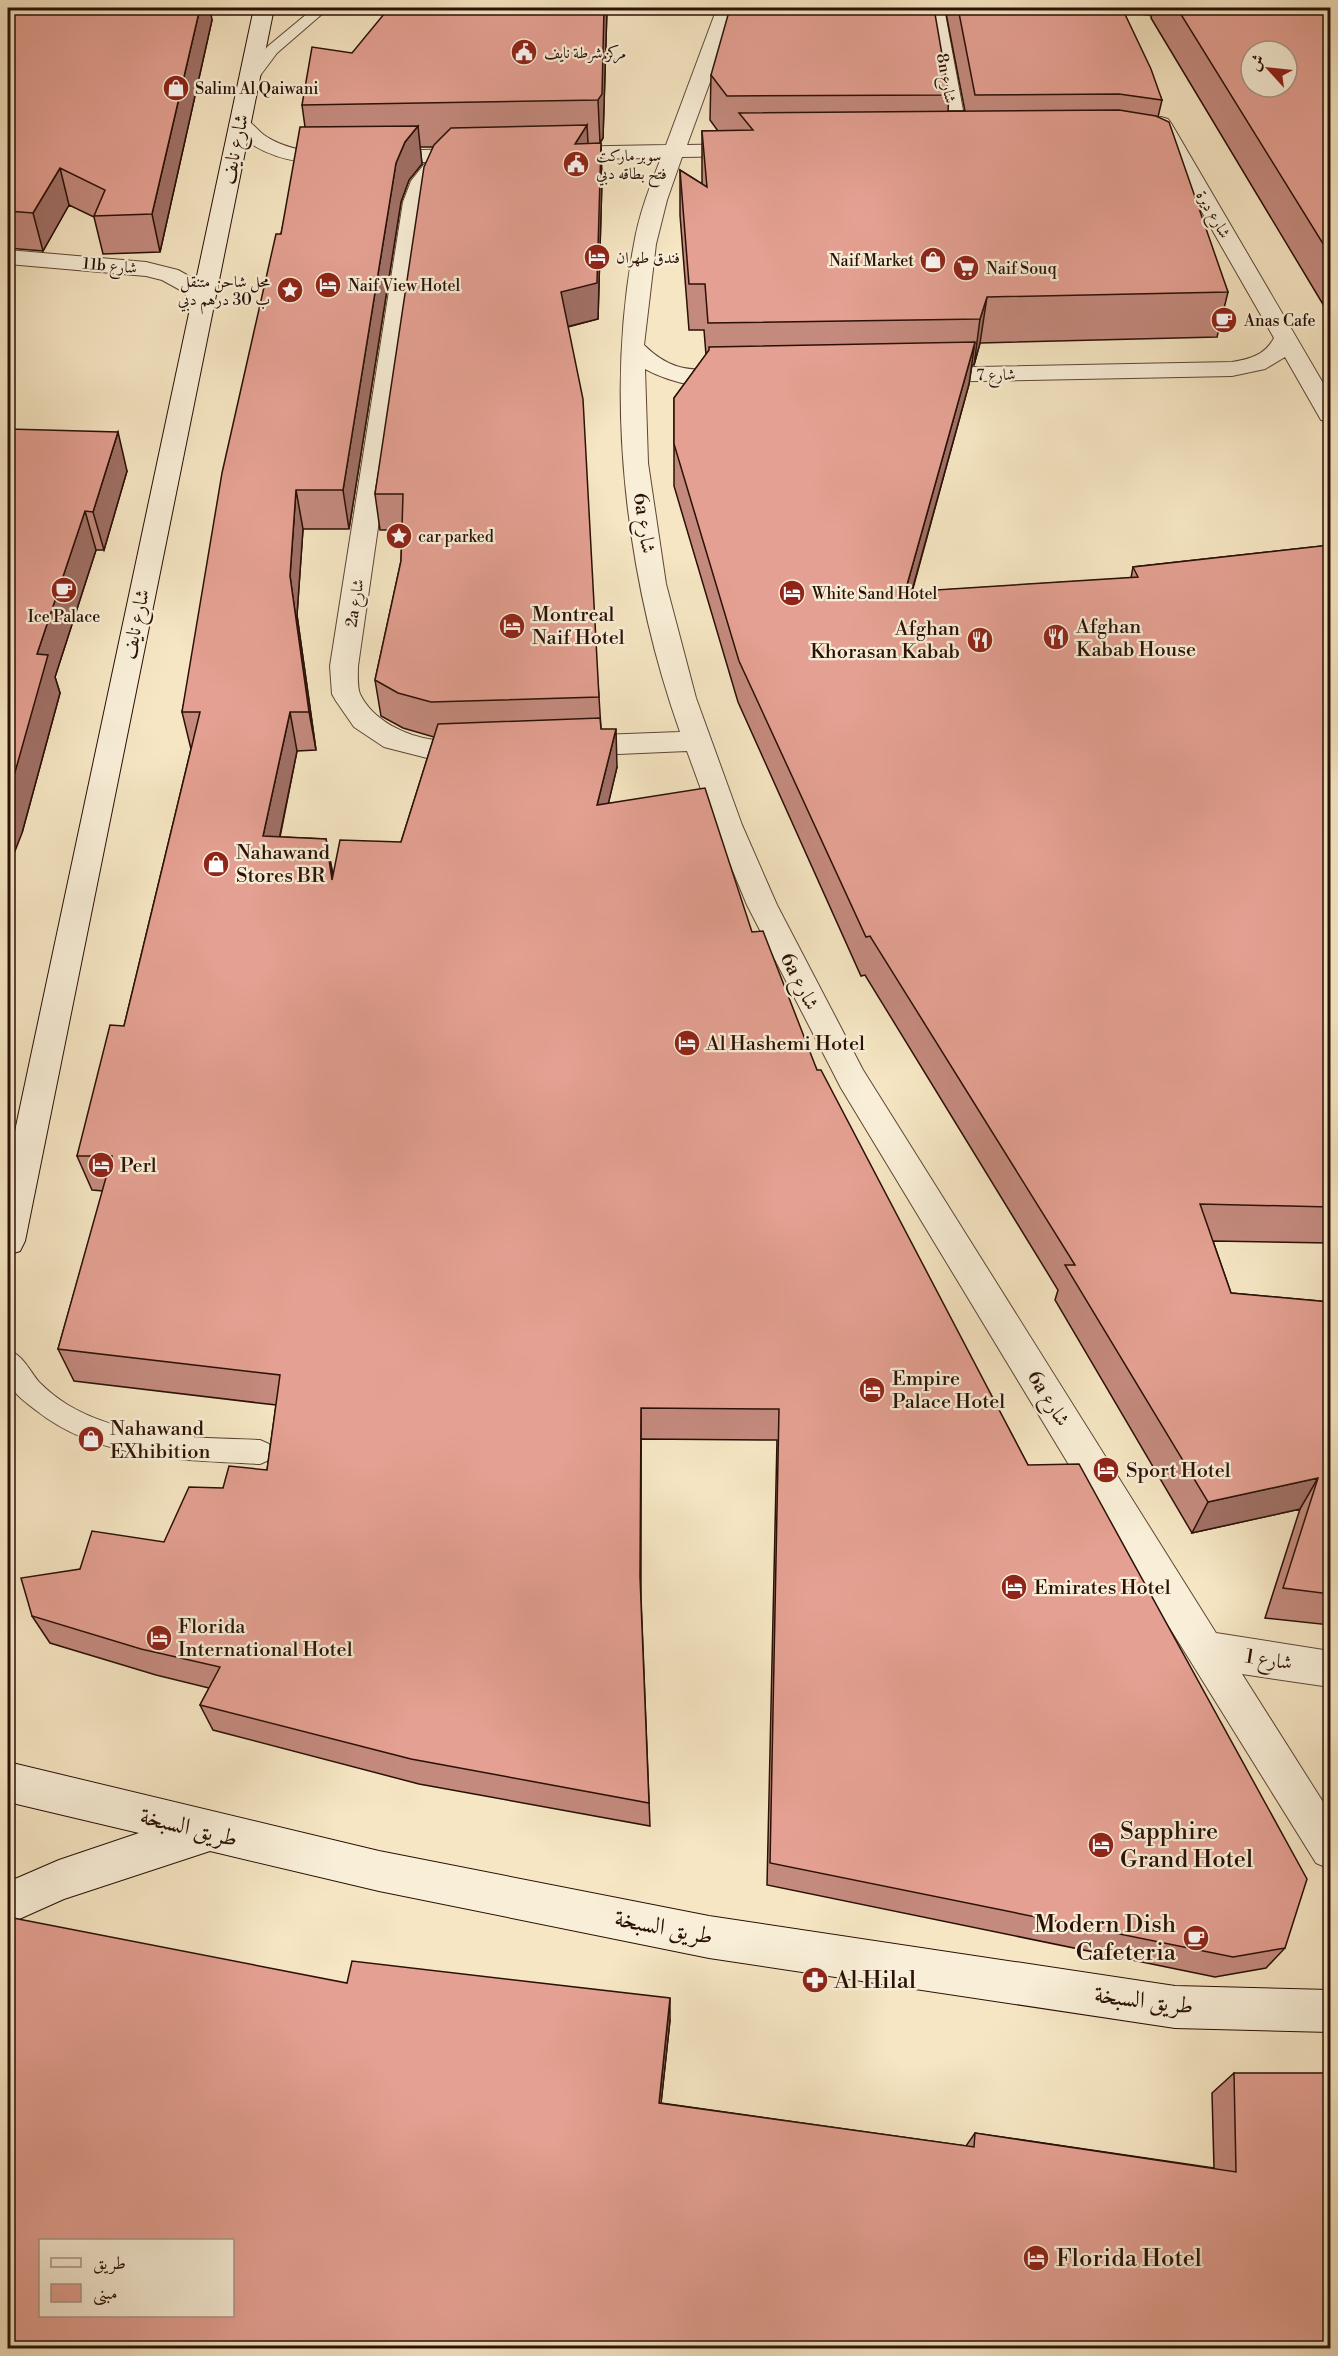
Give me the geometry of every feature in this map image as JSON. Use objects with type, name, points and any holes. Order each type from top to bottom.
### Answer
[{"type":"street","name":"شارع نايف","points":[[8,1241],[264,8]]},
{"type":"street","name":"6a شارع","points":[[727,8],[656,200],[645,244],[632,346],[636,463],[653,584],[671,659],[697,741],[728,825],[762,904],[804,990],[852,1079],[1093,1471],[1330,1849]]},
{"type":"street","name":"8n شارع","points":[[934,8],[959,148]]},
{"type":"street","points":[[1140,8],[1173,11],[1215,8]]},
{"type":"street","name":"شارع ديرة","points":[[1149,101],[1330,415]]},
{"type":"street","points":[[1161,121],[1149,146],[1187,168]]},
{"type":"street","points":[[241,124],[250,136],[265,146],[286,154],[311,158],[491,154]]},
{"type":"street","points":[[935,149],[983,148]]},
{"type":"street","points":[[536,153],[769,150]]},
{"type":"street","name":"2a شارع","points":[[446,156],[423,177],[418,185],[414,202],[344,666],[346,694],[364,720],[394,740],[435,750],[502,748]]},
{"type":"street","name":"11b شارع","points":[[8,257],[146,269],[170,275],[189,286],[203,299]]},
{"type":"street","name":"شارع 7","points":[[907,376],[1232,369],[1253,366],[1269,359],[1280,350],[1285,338]]},
{"type":"street","points":[[632,346],[642,358],[657,368],[677,375],[699,379],[757,379]]},
{"type":"street","points":[[548,747],[697,741]]},
{"type":"street","name":"شارع 1","points":[[1207,1650],[1330,1669]]},
{"type":"street","name":"طريق السبخة","points":[[8,1782],[208,1832],[379,1871],[709,1937],[1175,2007],[1330,2011]]},
{"type":"street","points":[[8,1903],[59,1880],[208,1832]]},
{"type":"lane","points":[[248,82],[257,67],[284,37],[322,8]]},
{"type":"lane","points":[[8,1361],[33,1393],[70,1421],[115,1439],[165,1448],[260,1452]]},
{"type":"building","points":[[8,8],[200,8],[152,214],[94,216],[105,190],[60,168],[33,213],[8,211]]},
{"type":"building","points":[[389,8],[604,8],[602,94],[598,100],[302,105],[312,47],[352,53]]},
{"type":"building","points":[[730,8],[934,8],[949,95],[727,96],[711,75]]},
{"type":"building","points":[[958,8],[1122,8],[1151,69],[1162,100],[1119,94],[975,95]]},
{"type":"building","points":[[1177,8],[1330,8],[1330,255]]},
{"type":"building","name":"Naif Market","points":[[1119,110],[1156,116],[1169,122],[1228,292],[987,297],[980,319],[708,323],[705,284],[689,284],[680,170],[707,187],[702,131],[753,130],[739,113]]},
{"type":"building","points":[[587,125],[575,144],[601,143],[597,283],[561,292],[583,399],[599,697],[431,702],[398,693],[375,680],[401,561],[403,494],[375,494],[424,167],[434,145],[451,128]]},
{"type":"building","points":[[418,126],[405,142],[396,163],[343,490],[296,490],[290,576],[309,712],[290,712],[263,836],[326,839],[332,880],[340,840],[401,842],[438,724],[600,718],[601,729],[616,729],[597,805],[705,788],[752,932],[763,931],[817,1070],[821,1070],[1028,1465],[1079,1464],[1307,1879],[1285,1948],[1233,1957],[770,1863],[779,1409],[641,1408],[640,1577],[649,1803],[411,1759],[200,1705],[220,1667],[141,1649],[32,1616],[21,1578],[80,1569],[92,1531],[164,1542],[189,1487],[223,1488],[229,1466],[267,1470],[280,1375],[58,1349],[112,1156],[77,1156],[110,1025],[124,1026],[200,712],[182,712],[222,473],[276,234],[281,234],[300,127]]},
{"type":"building","points":[[975,342],[905,592],[1138,577],[1133,567],[1330,545],[1330,1207],[1200,1204],[1231,1293],[1330,1302],[1330,1594],[1283,1588],[1318,1478],[1208,1502],[1065,1265],[1075,1265],[870,936],[866,937],[739,661],[674,444],[674,398],[709,347]]},
{"type":"building","points":[[8,429],[118,432],[93,512],[85,511],[37,654],[48,655],[8,797]]},
{"type":"building","points":[[8,1917],[347,1983],[352,1961],[670,1998],[659,2103],[974,2147],[975,2133],[1236,2172],[1234,2073],[1330,2073],[1330,2349],[8,2349]]},
{"type":"place","name":"مركز شرطة نايف","points":[[524,52]]},
{"type":"place","name":"Salim Al Qaiwani","points":[[176,88]]},
{"type":"place","name":"سوبر ماركت فتح بطاقه دبي","points":[[576,164]]},
{"type":"place","name":"فندق طهران","points":[[597,257]]},
{"type":"place","name":"Naif Market","points":[[933,260]]},
{"type":"place","name":"Naif Souq","points":[[966,268]]},
{"type":"place","name":"Naif View Hotel","points":[[328,285]]},
{"type":"place","name":"محل شاحن متنقل ب 30 درهم دبي","points":[[290,290]]},
{"type":"place","name":"Anas Cafe","points":[[1224,320]]},
{"type":"place","name":"car parked","points":[[399,536]]},
{"type":"place","name":"Ice Palace","points":[[64,590]]},
{"type":"place","name":"White Sand Hotel","points":[[792,593]]},
{"type":"place","name":"Montreal Naif Hotel","points":[[512,626]]},
{"type":"place","name":"Afghan Kabab House","points":[[1056,637]]},
{"type":"place","name":"Afghan Khorasan Kabab","points":[[980,640]]},
{"type":"place","name":"Nahawand Stores BR","points":[[216,864]]},
{"type":"place","name":"Al Hashemi Hotel","points":[[687,1043]]},
{"type":"place","name":"Perl","points":[[101,1165]]},
{"type":"place","name":"Empire Palace Hotel","points":[[872,1390]]},
{"type":"place","name":"Nahawand EXhibition","points":[[91,1439]]},
{"type":"place","name":"Sport Hotel","points":[[1106,1470]]},
{"type":"place","name":"Emirates Hotel","points":[[1014,1587]]},
{"type":"place","name":"Florida International Hotel","points":[[159,1638]]},
{"type":"place","name":"Sapphire Grand Hotel","points":[[1101,1845]]},
{"type":"place","name":"Modern Dish Cafeteria","points":[[1196,1938]]},
{"type":"place","name":"Al Hilal","points":[[815,1980]]},
{"type":"place","name":"Florida Hotel","points":[[1036,2258]]}]
